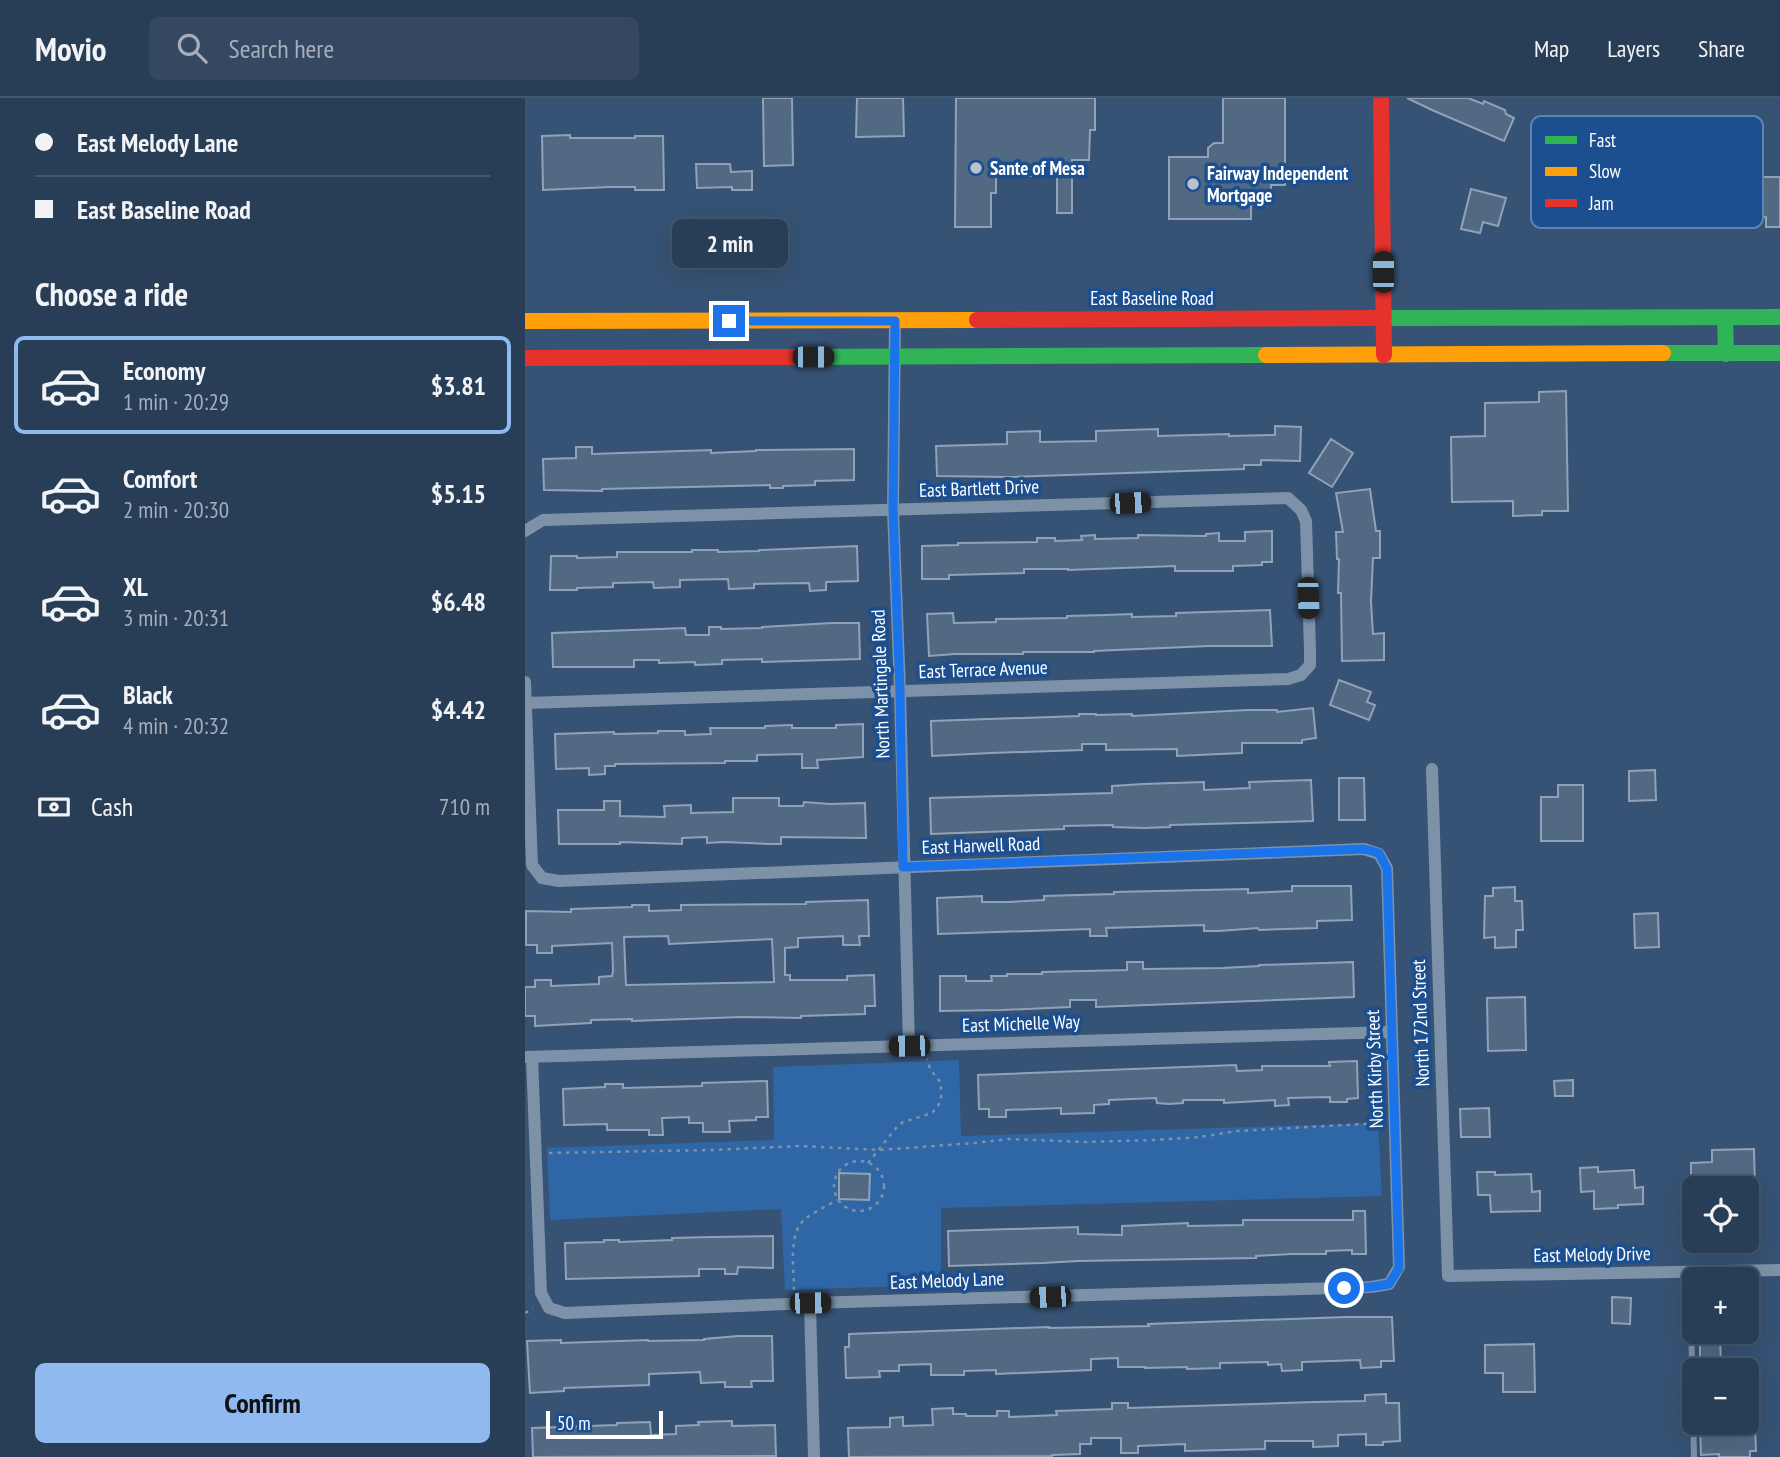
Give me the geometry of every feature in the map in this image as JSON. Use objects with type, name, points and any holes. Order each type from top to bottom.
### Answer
[{"type":"main road","points":[[1381,98],[1384,355]]},
{"type":"main road","points":[[1725,317],[1726,354]]},
{"type":"main road","name":"East Baseline Road","points":[[525,321],[1780,317]]},
{"type":"main road","points":[[525,358],[1780,353]]},
{"type":"street","name":"North Martingale Road","points":[[895,321],[893,510],[909,1046]]},
{"type":"street","name":"East Bartlett Drive","points":[[527,529],[543,520],[1288,498],[1301,510],[1305,521],[1310,665]]},
{"type":"street","name":"East Terrace Avenue","points":[[526,703],[1288,679],[1301,675],[1310,665]]},
{"type":"street","points":[[525,682],[526,703]]},
{"type":"street","name":"East Harwell Road","points":[[526,703],[532,865],[542,878],[559,881],[1364,849],[1379,853]]},
{"type":"street","name":"North 172nd Street","points":[[1432,769],[1447,1276]]},
{"type":"street","name":"North Kirby Street","points":[[1379,853],[1387,869],[1399,1268],[1389,1284]]},
{"type":"street","name":"East Michelle Way","points":[[528,1057],[1392,1032]]},
{"type":"street","points":[[528,1057],[535,1154]]},
{"type":"street","name":"East Melody Lane","points":[[535,1154],[541,1293],[549,1308],[565,1313],[810,1303],[1357,1288],[1389,1284]]},
{"type":"street","name":"East Melody Drive","points":[[1759,1270],[1780,1270]]},
{"type":"street","name":"East Melody Drive","points":[[1447,1276],[1682,1272]]},
{"type":"street","points":[[810,1303],[814,1457]]},
{"type":"lane","points":[[1692,1344],[1694,1457]]},
{"type":"path","points":[[868,1163],[903,1122],[932,1112],[941,1099],[941,1083],[930,1069],[925,1045]]},
{"type":"path","points":[[535,1154],[800,1146],[880,1150],[1010,1139],[1084,1142],[1153,1140],[1201,1137],[1237,1131],[1394,1122]]},
{"type":"path","points":[[853,1162],[868,1163],[875,1167],[883,1180],[884,1188],[878,1202],[872,1207],[857,1211],[843,1206],[838,1200],[834,1185],[840,1171],[853,1162]]},
{"type":"path","points":[[794,1304],[794,1238],[797,1229],[803,1221],[838,1200]]},
{"type":"shaded area","points":[[959,1060],[961,1136],[1378,1123],[1382,1196],[941,1208],[941,1285],[785,1290],[781,1209],[550,1220],[547,1148],[774,1140],[773,1067]]},
{"type":"building","points":[[763,98],[792,98],[793,165],[764,166]]},
{"type":"building","points":[[857,98],[903,98],[904,136],[856,137]]},
{"type":"building","name":"Sante of Mesa","points":[[956,98],[1095,98],[1095,130],[1090,130],[1089,160],[1072,160],[1072,213],[1057,213],[1057,176],[996,176],[996,193],[991,193],[991,227],[955,227]]},
{"type":"building","points":[[1223,98],[1285,98],[1285,185],[1271,185],[1271,204],[1251,205],[1251,219],[1169,219],[1169,157],[1208,157],[1208,148],[1214,143],[1223,143]]},
{"type":"building","points":[[1407,98],[1468,98],[1505,110],[1506,114],[1514,118],[1504,141]]},
{"type":"building","points":[[570,135],[570,138],[663,136],[664,190],[610,187],[543,190],[542,136]]},
{"type":"building","points":[[696,164],[730,164],[731,172],[752,171],[752,190],[732,190],[732,187],[697,188]]},
{"type":"building","points":[[1763,177],[1780,177],[1780,227],[1766,227],[1766,217],[1763,217]]},
{"type":"building","points":[[1471,189],[1506,198],[1498,226],[1483,222],[1480,233],[1461,229]]},
{"type":"building","points":[[1566,391],[1568,511],[1542,511],[1542,515],[1513,516],[1513,501],[1452,502],[1451,437],[1485,436],[1485,403],[1539,402],[1539,392]]},
{"type":"building","points":[[1275,426],[1301,427],[1300,461],[1261,460],[1261,465],[1244,465],[1244,469],[1008,477],[937,476],[936,446],[1007,444],[1007,432],[1040,431],[1040,442],[1096,441],[1096,431],[1158,429],[1158,436],[1275,435]]},
{"type":"building","points":[[1331,439],[1353,453],[1332,487],[1309,473]]},
{"type":"building","points":[[576,447],[592,447],[592,454],[854,449],[854,480],[815,481],[815,485],[783,488],[770,488],[770,485],[602,491],[544,490],[543,459],[576,458]]},
{"type":"building","points":[[1370,489],[1376,531],[1380,531],[1380,558],[1373,558],[1373,634],[1384,633],[1384,660],[1342,661],[1341,593],[1338,593],[1339,559],[1336,532],[1343,532],[1336,493]]},
{"type":"building","points":[[1272,531],[1272,562],[1233,566],[1233,571],[1175,571],[1175,566],[1024,569],[1024,573],[949,575],[949,579],[922,579],[922,546],[1037,542],[1037,538],[1055,538],[1055,541],[1082,540],[1081,536],[1095,535],[1095,539],[1138,538],[1138,535],[1206,536],[1219,533],[1219,541],[1245,541],[1245,532]]},
{"type":"building","points":[[857,546],[858,581],[826,582],[826,590],[810,591],[809,583],[754,584],[754,588],[729,589],[728,579],[680,580],[680,587],[654,588],[653,582],[613,583],[613,587],[550,590],[551,556],[617,557],[617,552],[759,551]]},
{"type":"building","points":[[1270,610],[1272,646],[929,656],[927,614],[953,613],[954,623],[1067,616],[1176,616],[1176,613]]},
{"type":"building","points":[[859,623],[860,659],[762,662],[762,659],[722,660],[722,664],[695,665],[695,662],[659,663],[659,660],[634,660],[634,667],[553,667],[552,633],[685,628],[686,635],[709,635],[709,627],[762,628]]},
{"type":"building","points":[[1339,680],[1371,692],[1367,702],[1375,705],[1369,720],[1330,705]]},
{"type":"building","points":[[1313,708],[1316,738],[1302,740],[1302,743],[1242,743],[1242,753],[1177,756],[1177,749],[1106,750],[1106,744],[1082,744],[1082,750],[932,756],[931,721],[1079,714],[1132,716],[1248,710],[1277,712]]},
{"type":"building","points":[[863,724],[863,757],[817,760],[818,768],[802,768],[802,754],[757,755],[757,761],[725,763],[615,764],[605,766],[605,774],[589,775],[589,768],[556,769],[555,734],[685,731],[685,735],[711,734],[710,728],[792,725],[792,728],[836,728],[836,725]]},
{"type":"building","points":[[1655,770],[1656,800],[1629,801],[1629,771]]},
{"type":"building","points":[[1339,778],[1364,778],[1365,820],[1339,820]]},
{"type":"building","points":[[1311,780],[1313,821],[1144,828],[1113,825],[1064,826],[1064,829],[931,834],[930,798],[1112,793],[1112,786],[1204,782],[1204,790],[1250,788],[1249,782]]},
{"type":"building","points":[[1558,785],[1583,785],[1583,841],[1541,841],[1541,797],[1558,797]]},
{"type":"building","points":[[733,798],[779,798],[779,806],[803,806],[804,802],[865,803],[866,838],[781,837],[781,844],[707,843],[707,837],[682,838],[682,844],[559,844],[558,810],[604,810],[604,801],[620,801],[620,816],[665,817],[664,806],[691,805],[691,813],[733,812]]},
{"type":"building","points":[[1292,886],[1351,886],[1352,920],[1317,921],[1317,928],[1259,930],[1204,931],[1204,925],[1106,928],[1107,936],[1090,936],[1090,929],[938,934],[937,898],[982,896],[982,902],[1008,902],[1044,900],[1044,896],[1114,892],[1248,889],[1248,893],[1292,891]]},
{"type":"building","points":[[1515,887],[1515,901],[1522,901],[1523,930],[1516,930],[1516,947],[1495,948],[1495,937],[1484,938],[1485,896],[1493,896],[1493,888]]},
{"type":"building","points":[[868,900],[869,936],[859,936],[860,945],[843,945],[843,936],[798,938],[798,947],[785,948],[785,975],[790,975],[790,980],[847,980],[847,976],[874,975],[875,1006],[865,1006],[865,1014],[801,1018],[591,1020],[591,1023],[535,1026],[535,1016],[525,1016],[525,987],[535,987],[535,980],[551,980],[551,986],[599,984],[599,977],[612,976],[613,971],[612,943],[552,946],[552,953],[537,953],[537,945],[526,945],[526,911],[571,912],[571,909],[632,905],[649,905],[649,911],[681,910],[681,905]],"holes":[[[668,936],[669,944],[772,939],[774,982],[626,985],[624,937]]]},
{"type":"building","points":[[1658,913],[1659,947],[1635,948],[1634,914]]},
{"type":"building","points":[[1127,962],[1143,962],[1143,969],[1353,962],[1354,997],[1096,1007],[1096,1000],[1070,1000],[1070,1007],[940,1011],[940,976],[966,976],[966,981],[992,981],[991,976],[1007,974],[1127,970]]},
{"type":"building","points":[[1525,997],[1526,1050],[1488,1051],[1487,998]]},
{"type":"building","points":[[1357,1061],[1358,1098],[1347,1099],[1347,1102],[1330,1102],[1330,1097],[1288,1098],[1289,1105],[1275,1106],[1275,1100],[1224,1103],[1224,1100],[1183,1100],[1183,1103],[1169,1104],[1157,1103],[1156,1098],[1109,1100],[1109,1104],[1094,1105],[1094,1113],[1061,1114],[1061,1108],[1006,1110],[1006,1117],[989,1117],[989,1109],[979,1109],[978,1075],[1236,1065],[1237,1071],[1262,1070],[1262,1066],[1330,1066],[1329,1062]]},
{"type":"building","points":[[1573,1080],[1573,1096],[1555,1096],[1554,1081]]},
{"type":"building","points":[[767,1081],[768,1117],[729,1121],[730,1132],[703,1132],[703,1123],[689,1123],[689,1117],[662,1118],[663,1135],[649,1135],[649,1130],[607,1130],[607,1124],[564,1125],[563,1089],[605,1087],[605,1084],[623,1084],[623,1088]]},
{"type":"building","points":[[1489,1108],[1490,1137],[1461,1137],[1460,1109]]},
{"type":"building","points":[[1754,1149],[1755,1176],[1691,1176],[1691,1163],[1712,1162],[1712,1150]]},
{"type":"building","points":[[1598,1167],[1598,1172],[1634,1170],[1635,1188],[1643,1187],[1643,1204],[1594,1209],[1594,1191],[1581,1192],[1580,1168]]},
{"type":"building","points":[[1477,1172],[1495,1172],[1495,1175],[1531,1174],[1532,1192],[1540,1191],[1540,1211],[1491,1212],[1490,1195],[1478,1195]]},
{"type":"building","points":[[839,1173],[870,1174],[869,1200],[839,1199]]},
{"type":"building","points":[[1353,1211],[1365,1211],[1366,1254],[1352,1254],[1352,1250],[1256,1258],[949,1266],[948,1231],[1078,1227],[1078,1234],[1122,1235],[1122,1226],[1188,1223],[1188,1226],[1243,1225],[1243,1220],[1353,1220]]},
{"type":"building","points":[[773,1236],[773,1268],[738,1267],[737,1274],[725,1274],[725,1269],[699,1269],[699,1276],[566,1279],[565,1243]]},
{"type":"building","points":[[1612,1297],[1631,1298],[1630,1324],[1612,1323]]},
{"type":"building","points":[[1392,1317],[1394,1361],[1381,1361],[1381,1367],[1361,1368],[1360,1360],[1302,1362],[1302,1370],[1282,1371],[1281,1364],[1268,1365],[1268,1362],[1220,1363],[1220,1368],[1118,1367],[1118,1358],[1091,1359],[1091,1370],[996,1374],[996,1370],[964,1371],[964,1375],[931,1375],[931,1364],[899,1365],[899,1371],[879,1371],[880,1377],[846,1378],[845,1347],[849,1347],[849,1334],[1149,1326],[1148,1324]]},
{"type":"building","points":[[772,1336],[773,1381],[751,1381],[752,1387],[725,1387],[725,1382],[701,1383],[700,1372],[649,1374],[649,1385],[564,1388],[564,1391],[530,1393],[527,1341],[561,1340],[561,1343],[704,1340]]},
{"type":"building","points":[[1534,1344],[1535,1392],[1503,1392],[1503,1373],[1485,1373],[1485,1345]]},
{"type":"building","points":[[1700,1344],[1720,1344],[1721,1358],[1700,1358]]},
{"type":"building","points":[[1386,1394],[1386,1403],[1399,1403],[1400,1441],[1383,1442],[1383,1445],[1366,1445],[1366,1434],[1338,1435],[1338,1446],[1313,1447],[1313,1441],[1265,1441],[1265,1449],[1185,1451],[1185,1444],[1138,1446],[1138,1453],[1121,1453],[1121,1438],[1091,1438],[1091,1444],[1080,1444],[1080,1454],[849,1457],[848,1428],[890,1427],[890,1418],[903,1417],[903,1426],[933,1425],[932,1409],[953,1408],[953,1414],[966,1416],[997,1416],[997,1411],[1009,1411],[1009,1417],[1057,1415],[1056,1411],[1112,1409],[1112,1403],[1128,1403],[1128,1408],[1365,1401],[1365,1395]]},
{"type":"building","points":[[732,1421],[732,1426],[775,1425],[776,1456],[533,1457],[532,1428],[650,1422],[651,1435],[676,1434],[676,1426],[699,1425],[698,1422]]},
{"type":"building","points":[[1700,1435],[1755,1435],[1756,1451],[1750,1451],[1750,1457],[1701,1455]]},
{"type":"traffic: fast","points":[[1725,317],[1726,354]]},
{"type":"traffic: fast","points":[[1375,318],[1780,317]]},
{"type":"traffic: fast","points":[[1663,353],[1780,353]]},
{"type":"traffic: fast","points":[[791,357],[1266,355]]},
{"type":"traffic: slow","points":[[525,321],[977,320]]},
{"type":"traffic: slow","points":[[1266,355],[1663,353]]},
{"type":"traffic: jam","points":[[1381,98],[1384,355]]},
{"type":"traffic: jam","points":[[977,320],[1375,318]]},
{"type":"traffic: jam","points":[[525,358],[791,357]]},
{"type":"place","name":"Sante of Mesa","points":[[976,168]]},
{"type":"place","name":"Fairway Independent Mortgage","points":[[1193,184]]},
{"type":"route","points":[[729,321],[895,321],[893,510],[903,867],[1364,849],[1379,853],[1387,869],[1399,1268],[1389,1284],[1344,1288]]}]
